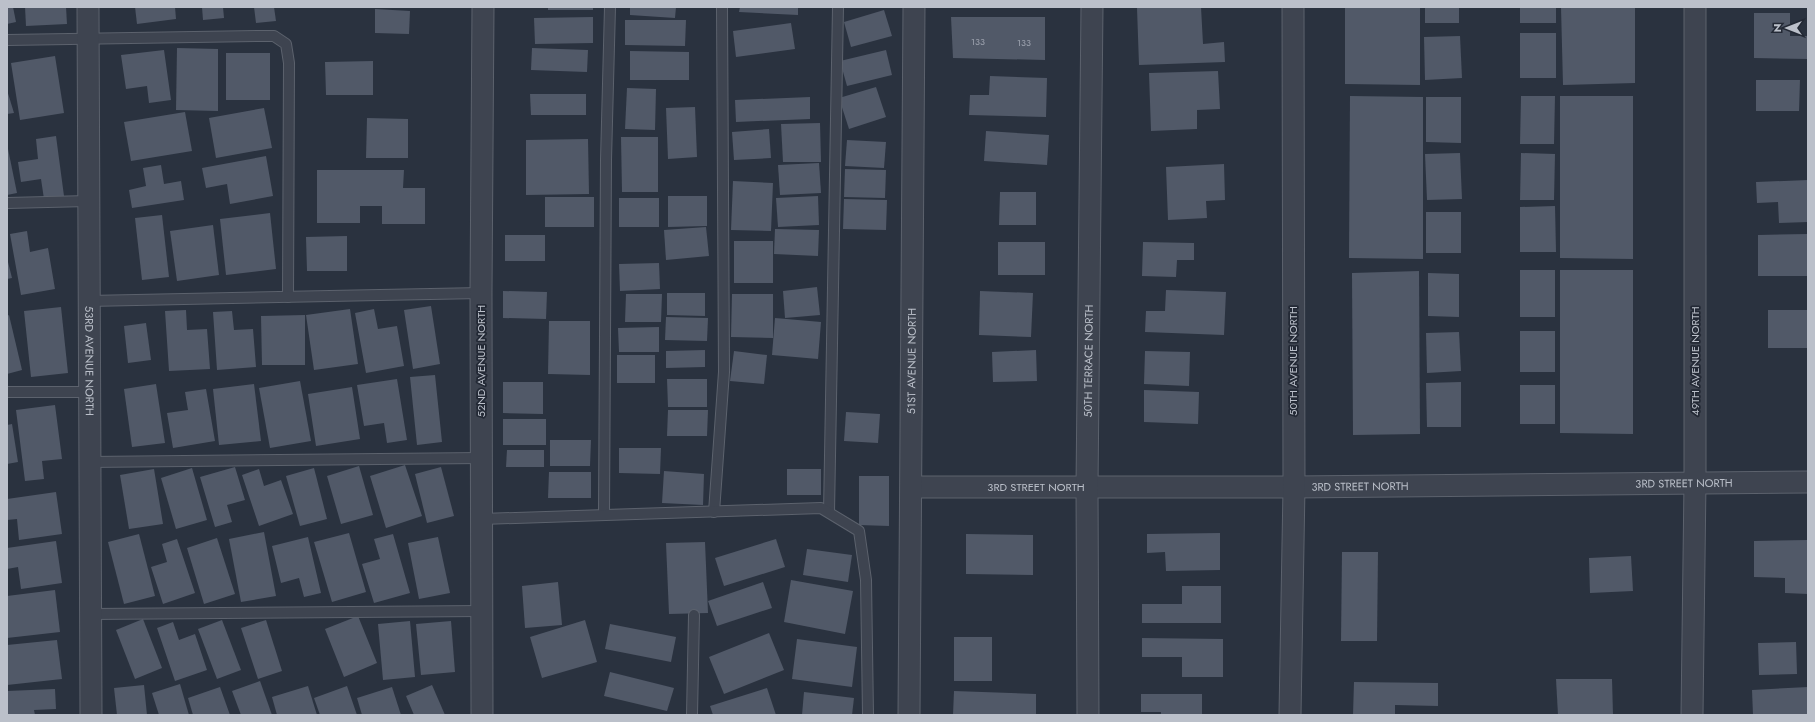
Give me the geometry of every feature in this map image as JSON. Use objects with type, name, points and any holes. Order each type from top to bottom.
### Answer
[{"type":"street","name":"53RD AVENUE NORTH","points":[[88,7],[88,392],[91,715]]},
{"type":"street","name":"52ND AVENUE NORTH","points":[[482,715],[481,292],[483,7]]},
{"type":"street","name":"51ST AVENUE NORTH","points":[[909,715],[912,487],[914,7]]},
{"type":"street","name":"50TH TERRACE NORTH","points":[[1088,715],[1086,487],[1092,7]]},
{"type":"street","name":"50TH AVENUE NORTH","points":[[1290,715],[1294,487],[1293,7]]},
{"type":"street","name":"49TH AVENUE NORTH","points":[[1692,715],[1695,482],[1695,7]]},
{"type":"street","name":"3RD STREET NORTH","points":[[912,487],[1294,487],[1808,482]]},
{"type":"lane","points":[[604,515],[606,160],[610,7]]},
{"type":"lane","points":[[714,512],[724,372],[722,7]]},
{"type":"lane","points":[[829,512],[838,7]]},
{"type":"lane","points":[[7,40],[274,36],[286,44],[289,63],[288,297]]},
{"type":"lane","points":[[7,203],[88,201]]},
{"type":"lane","points":[[88,301],[481,292]]},
{"type":"lane","points":[[7,392],[88,392]]},
{"type":"lane","points":[[89,462],[481,458]]},
{"type":"lane","points":[[482,519],[822,508],[859,530],[866,580],[868,715]]},
{"type":"lane","points":[[90,614],[482,612]]},
{"type":"lane","points":[[692,715],[694,615]]},
{"type":"building","points":[[7,7],[13,7],[16,22],[7,24]]},
{"type":"building","points":[[25,7],[66,7],[67,24],[26,26]]},
{"type":"building","points":[[135,7],[175,7],[176,19],[137,24]]},
{"type":"building","points":[[202,7],[223,7],[224,18],[203,20]]},
{"type":"building","points":[[254,7],[274,7],[276,21],[256,23]]},
{"type":"building","points":[[548,7],[593,7],[593,10],[548,10]]},
{"type":"building","points":[[630,7],[676,7],[675,18],[630,15]]},
{"type":"building","points":[[740,7],[798,7],[798,15],[739,12]]},
{"type":"building","points":[[1201,7],[1203,44],[1224,42],[1225,62],[1139,65],[1137,8]]},
{"type":"building","points":[[1345,7],[1420,7],[1420,85],[1345,84]]},
{"type":"building","points":[[1425,7],[1459,7],[1459,23],[1425,23]]},
{"type":"building","points":[[1520,7],[1556,7],[1556,23],[1520,23]]},
{"type":"building","points":[[1561,7],[1635,7],[1635,83],[1563,85]]},
{"type":"building","points":[[375,9],[410,11],[409,34],[375,33]]},
{"type":"building","points":[[884,10],[892,36],[851,47],[844,22]]},
{"type":"building","points":[[1754,13],[1790,13],[1790,36],[1808,36],[1808,59],[1754,58]]},
{"type":"building","points":[[593,17],[593,43],[535,44],[534,18]]},
{"type":"building","points":[[951,17],[1045,17],[1045,60],[953,58]]},
{"type":"building","points":[[625,20],[686,20],[685,46],[625,45]]},
{"type":"building","points":[[791,23],[795,49],[736,57],[733,31]]},
{"type":"building","points":[[1520,33],[1556,33],[1556,78],[1520,78]]},
{"type":"building","points":[[1460,36],[1462,78],[1425,80],[1424,37]]},
{"type":"building","points":[[177,48],[218,49],[218,111],[176,110]]},
{"type":"building","points":[[532,48],[588,50],[587,72],[531,70]]},
{"type":"building","points":[[164,50],[171,100],[149,103],[147,86],[126,89],[121,55]]},
{"type":"building","points":[[886,50],[892,75],[847,86],[840,61]]},
{"type":"building","points":[[630,51],[689,52],[689,80],[630,80]]},
{"type":"building","points":[[226,53],[270,53],[270,100],[226,100]]},
{"type":"building","points":[[55,56],[64,113],[20,120],[11,63]]},
{"type":"building","points":[[373,61],[373,95],[326,95],[325,62]]},
{"type":"building","points":[[1218,71],[1220,109],[1197,110],[1197,129],[1151,131],[1149,73]]},
{"type":"building","points":[[990,76],[1047,78],[1046,117],[969,115],[970,95],[989,95]]},
{"type":"building","points":[[1756,80],[1800,80],[1799,111],[1756,111]]},
{"type":"building","points":[[876,87],[886,117],[849,129],[839,98]]},
{"type":"building","points":[[627,88],[656,89],[655,130],[625,129]]},
{"type":"building","points":[[7,90],[14,113],[7,114]]},
{"type":"building","points":[[530,94],[586,94],[586,115],[531,115]]},
{"type":"building","points":[[1350,96],[1423,97],[1423,259],[1349,258]]},
{"type":"building","points":[[1521,96],[1555,96],[1554,144],[1520,144]]},
{"type":"building","points":[[1560,96],[1633,96],[1633,259],[1560,258]]},
{"type":"building","points":[[810,97],[810,119],[736,122],[735,100]]},
{"type":"building","points":[[1426,97],[1461,97],[1461,143],[1426,142]]},
{"type":"building","points":[[695,107],[697,157],[668,159],[666,108]]},
{"type":"building","points":[[264,108],[272,148],[216,158],[209,118]]},
{"type":"building","points":[[185,112],[192,151],[131,161],[124,122]]},
{"type":"building","points":[[367,118],[408,119],[408,158],[366,158]]},
{"type":"building","points":[[820,123],[821,162],[783,162],[781,124]]},
{"type":"building","points":[[769,129],[771,158],[734,160],[732,132]]},
{"type":"building","points":[[986,131],[1049,135],[1047,165],[984,161]]},
{"type":"building","points":[[56,136],[64,196],[44,199],[41,179],[21,182],[18,162],[38,159],[36,139]]},
{"type":"building","points":[[621,137],[658,137],[658,192],[622,192]]},
{"type":"building","points":[[588,139],[589,194],[526,195],[526,140]]},
{"type":"building","points":[[847,140],[886,142],[884,168],[845,166]]},
{"type":"building","points":[[7,144],[17,193],[7,195]]},
{"type":"building","points":[[1460,153],[1462,199],[1427,200],[1425,154]]},
{"type":"building","points":[[1521,153],[1555,154],[1554,200],[1520,200]]},
{"type":"building","points":[[266,156],[273,196],[230,204],[227,184],[206,188],[202,168]]},
{"type":"building","points":[[819,163],[821,193],[780,195],[778,165]]},
{"type":"building","points":[[1224,164],[1225,200],[1206,201],[1207,218],[1168,220],[1166,167]]},
{"type":"building","points":[[161,165],[164,184],[181,181],[184,200],[132,208],[129,190],[146,186],[143,168]]},
{"type":"building","points":[[845,169],[886,170],[885,198],[844,197]]},
{"type":"building","points":[[317,170],[404,170],[403,188],[425,188],[425,224],[382,224],[382,206],[360,206],[360,223],[317,223]]},
{"type":"building","points":[[1808,180],[1808,222],[1779,223],[1778,202],[1757,203],[1756,182]]},
{"type":"building","points":[[733,181],[773,183],[771,231],[731,230]]},
{"type":"building","points":[[1000,192],[1036,192],[1036,225],[999,225]]},
{"type":"building","points":[[668,196],[707,196],[707,226],[668,227]]},
{"type":"building","points":[[818,196],[819,225],[778,227],[776,198]]},
{"type":"building","points":[[545,197],[594,197],[594,227],[545,227]]},
{"type":"building","points":[[619,198],[659,198],[659,227],[619,227]]},
{"type":"building","points":[[844,199],[887,200],[886,230],[843,229]]},
{"type":"building","points":[[1555,206],[1556,252],[1520,252],[1520,207]]},
{"type":"building","points":[[1426,212],[1461,212],[1461,253],[1426,253]]},
{"type":"building","points":[[270,213],[276,269],[226,275],[220,219]]},
{"type":"building","points":[[162,215],[169,277],[142,280],[135,218]]},
{"type":"building","points":[[213,225],[219,275],[177,281],[170,231]]},
{"type":"building","points":[[706,227],[709,256],[666,260],[664,230]]},
{"type":"building","points":[[775,229],[819,230],[818,256],[774,254]]},
{"type":"building","points":[[27,231],[30,252],[48,248],[55,289],[21,295],[10,234]]},
{"type":"building","points":[[1808,234],[1808,276],[1758,276],[1758,235]]},
{"type":"building","points":[[505,235],[545,235],[545,261],[505,261]]},
{"type":"building","points":[[347,236],[347,271],[307,271],[306,237]]},
{"type":"building","points":[[734,241],[773,241],[773,283],[734,283]]},
{"type":"building","points":[[998,242],[1045,242],[1045,275],[998,275]]},
{"type":"building","points":[[1143,242],[1194,243],[1194,260],[1177,260],[1176,277],[1142,276]]},
{"type":"building","points":[[7,258],[12,278],[7,279]]},
{"type":"building","points":[[659,263],[660,289],[620,291],[619,264]]},
{"type":"building","points":[[1520,270],[1555,270],[1555,317],[1520,317]]},
{"type":"building","points":[[1560,270],[1633,270],[1633,434],[1560,433]]},
{"type":"building","points":[[1419,271],[1420,434],[1353,435],[1352,273]]},
{"type":"building","points":[[1428,273],[1459,274],[1459,317],[1428,316]]},
{"type":"building","points":[[817,287],[820,315],[785,318],[783,291]]},
{"type":"building","points":[[1166,290],[1226,292],[1224,335],[1145,332],[1146,311],[1165,311]]},
{"type":"building","points":[[503,291],[547,292],[546,319],[503,318]]},
{"type":"building","points":[[980,291],[1033,293],[1031,337],[979,335]]},
{"type":"building","points":[[667,293],[705,293],[705,316],[667,315]]},
{"type":"building","points":[[626,294],[662,294],[661,322],[625,322]]},
{"type":"building","points":[[732,294],[773,294],[773,338],[731,337]]},
{"type":"building","points":[[431,306],[440,364],[413,369],[404,310]]},
{"type":"building","points":[[61,307],[68,373],[31,377],[24,311]]},
{"type":"building","points":[[350,309],[358,364],[314,370],[306,315]]},
{"type":"building","points":[[374,309],[378,329],[397,326],[404,366],[366,373],[355,313]]},
{"type":"building","points":[[186,310],[187,330],[207,329],[210,369],[169,371],[165,311]]},
{"type":"building","points":[[1768,310],[1808,310],[1808,348],[1768,348]]},
{"type":"building","points":[[232,311],[234,330],[253,329],[256,367],[217,370],[213,312]]},
{"type":"building","points":[[9,315],[22,370],[7,374],[7,316]]},
{"type":"building","points":[[305,315],[305,365],[262,365],[261,316]]},
{"type":"building","points":[[666,317],[708,318],[707,341],[665,340]]},
{"type":"building","points":[[775,318],[821,322],[818,359],[772,355]]},
{"type":"building","points":[[549,321],[590,321],[590,375],[548,374]]},
{"type":"building","points":[[146,323],[151,360],[128,363],[124,326]]},
{"type":"building","points":[[659,327],[659,352],[619,352],[618,328]]},
{"type":"building","points":[[1520,331],[1555,331],[1555,372],[1520,372]]},
{"type":"building","points":[[1459,332],[1461,371],[1427,373],[1426,333]]},
{"type":"building","points":[[705,350],[705,367],[666,368],[666,351]]},
{"type":"building","points":[[1036,350],[1037,381],[993,382],[992,352]]},
{"type":"building","points":[[734,351],[767,355],[764,384],[730,381]]},
{"type":"building","points":[[1145,351],[1190,352],[1189,386],[1144,384]]},
{"type":"building","points":[[617,355],[655,355],[655,383],[617,383]]},
{"type":"building","points":[[435,375],[442,442],[417,445],[410,377]]},
{"type":"building","points":[[397,379],[407,440],[387,443],[384,423],[364,426],[357,385]]},
{"type":"building","points":[[667,379],[707,379],[707,407],[668,407]]},
{"type":"building","points":[[300,381],[311,441],[270,448],[259,388]]},
{"type":"building","points":[[503,382],[543,382],[543,414],[503,413]]},
{"type":"building","points":[[1461,382],[1461,427],[1427,427],[1426,383]]},
{"type":"building","points":[[156,384],[165,443],[132,447],[124,389]]},
{"type":"building","points":[[254,384],[261,441],[219,445],[213,389]]},
{"type":"building","points":[[1520,385],[1555,385],[1555,424],[1520,424]]},
{"type":"building","points":[[352,387],[360,439],[316,446],[308,394]]},
{"type":"building","points":[[206,389],[215,441],[173,448],[167,413],[188,410],[185,392]]},
{"type":"building","points":[[1144,390],[1199,392],[1198,424],[1144,422]]},
{"type":"building","points":[[55,405],[62,459],[42,461],[44,479],[25,481],[16,410]]},
{"type":"building","points":[[668,410],[708,410],[707,436],[667,436]]},
{"type":"building","points":[[846,412],[880,414],[878,443],[844,441]]},
{"type":"building","points":[[503,419],[546,419],[546,445],[503,445]]},
{"type":"building","points":[[12,424],[18,462],[7,464],[7,425]]},
{"type":"building","points":[[550,440],[591,440],[590,466],[550,466]]},
{"type":"building","points":[[619,448],[661,448],[660,474],[619,473]]},
{"type":"building","points":[[507,450],[544,450],[544,467],[506,467]]},
{"type":"building","points":[[405,465],[422,516],[386,528],[370,476]]},
{"type":"building","points":[[359,466],[373,515],[341,524],[327,476]]},
{"type":"building","points":[[235,467],[245,500],[227,505],[232,522],[215,527],[200,477]]},
{"type":"building","points":[[441,467],[454,516],[427,523],[415,474]]},
{"type":"building","points":[[192,468],[207,520],[176,529],[161,478]]},
{"type":"building","points":[[314,468],[327,519],[300,526],[286,476]]},
{"type":"building","points":[[154,469],[163,524],[129,529],[120,475]]},
{"type":"building","points":[[259,469],[264,486],[281,480],[293,514],[259,526],[242,475]]},
{"type":"building","points":[[787,469],[821,469],[821,495],[787,495]]},
{"type":"building","points":[[664,471],[704,474],[703,505],[662,503]]},
{"type":"building","points":[[549,472],[591,472],[591,498],[548,498]]},
{"type":"building","points":[[859,476],[889,476],[889,526],[859,525]]},
{"type":"building","points":[[56,492],[62,534],[19,540],[17,519],[7,520],[7,499]]},
{"type":"building","points":[[264,532],[276,596],[241,602],[229,539]]},
{"type":"building","points":[[349,533],[366,592],[332,602],[314,542]]},
{"type":"building","points":[[1220,533],[1220,570],[1166,571],[1165,552],[1147,553],[1147,534]]},
{"type":"building","points":[[139,534],[155,596],[124,604],[108,542]]},
{"type":"building","points":[[393,534],[410,593],[374,603],[362,564],[380,559],[374,539]]},
{"type":"building","points":[[966,534],[1033,535],[1033,575],[966,574]]},
{"type":"building","points":[[308,537],[321,593],[304,597],[299,578],[281,583],[272,546]]},
{"type":"building","points":[[438,537],[450,593],[419,599],[408,543]]},
{"type":"building","points":[[217,538],[235,594],[204,604],[187,548]]},
{"type":"building","points":[[177,539],[195,593],[163,604],[151,567],[167,562],[162,544]]},
{"type":"building","points":[[776,539],[785,567],[724,586],[715,558]]},
{"type":"building","points":[[1808,540],[1808,594],[1785,593],[1785,578],[1754,577],[1754,541]]},
{"type":"building","points":[[56,541],[62,583],[21,589],[18,567],[7,569],[7,548]]},
{"type":"building","points":[[705,542],[708,613],[669,614],[666,543]]},
{"type":"building","points":[[807,549],[852,555],[848,582],[803,575]]},
{"type":"building","points":[[1342,552],[1378,552],[1377,641],[1341,641]]},
{"type":"building","points":[[1631,556],[1633,591],[1590,593],[1589,558]]},
{"type":"building","points":[[791,580],[853,591],[845,634],[784,622]]},
{"type":"building","points":[[558,582],[562,625],[525,628],[522,586]]},
{"type":"building","points":[[763,582],[772,608],[717,626],[708,601]]},
{"type":"building","points":[[1182,586],[1221,586],[1221,623],[1142,623],[1142,604],[1182,604]]},
{"type":"building","points":[[55,590],[60,632],[7,638],[7,596]]},
{"type":"building","points":[[358,616],[377,663],[344,677],[325,629]]},
{"type":"building","points":[[143,619],[162,668],[135,679],[116,630]]},
{"type":"building","points":[[222,620],[241,670],[217,679],[198,629]]},
{"type":"building","points":[[266,620],[282,671],[258,679],[241,628]]},
{"type":"building","points":[[585,620],[597,662],[542,678],[530,637]]},
{"type":"building","points":[[410,621],[415,677],[383,680],[378,624]]},
{"type":"building","points":[[451,621],[455,672],[421,675],[416,624]]},
{"type":"building","points":[[173,622],[179,640],[195,634],[207,670],[175,681],[157,628]]},
{"type":"building","points":[[610,624],[676,637],[671,662],[605,649]]},
{"type":"building","points":[[769,633],[784,670],[724,694],[709,657]]},
{"type":"building","points":[[954,637],[992,637],[992,681],[954,681]]},
{"type":"building","points":[[1142,638],[1223,639],[1223,677],[1182,677],[1182,657],[1142,657]]},
{"type":"building","points":[[797,639],[857,647],[852,687],[792,679]]},
{"type":"building","points":[[57,640],[62,679],[7,685],[7,645]]},
{"type":"building","points":[[1796,642],[1797,674],[1759,675],[1758,643]]},
{"type":"building","points":[[610,672],[674,688],[667,711],[604,696]]},
{"type":"building","points":[[1556,679],[1612,679],[1613,715],[1558,715]]},
{"type":"building","points":[[260,681],[272,715],[241,715],[232,691]]},
{"type":"building","points":[[1354,682],[1438,683],[1438,706],[1395,705],[1395,715],[1353,715]]},
{"type":"building","points":[[180,684],[189,715],[159,715],[152,693]]},
{"type":"building","points":[[144,685],[147,715],[117,715],[114,688]]},
{"type":"building","points":[[432,685],[445,715],[414,715],[406,696]]},
{"type":"building","points":[[308,686],[317,715],[277,715],[272,697]]},
{"type":"building","points":[[347,686],[357,715],[320,715],[314,698]]},
{"type":"building","points":[[220,687],[230,715],[193,715],[188,698]]},
{"type":"building","points":[[392,687],[401,715],[362,715],[357,698]]},
{"type":"building","points":[[1808,687],[1808,715],[1753,715],[1752,690]]},
{"type":"building","points":[[767,688],[776,715],[713,715],[710,706]]},
{"type":"building","points":[[55,689],[56,709],[34,710],[35,715],[7,715],[7,691]]},
{"type":"building","points":[[954,691],[1036,694],[1036,715],[953,715]]},
{"type":"building","points":[[804,692],[854,698],[852,715],[802,715]]},
{"type":"building","points":[[1141,694],[1202,694],[1202,715],[1161,715],[1161,712],[1141,712]]}]
